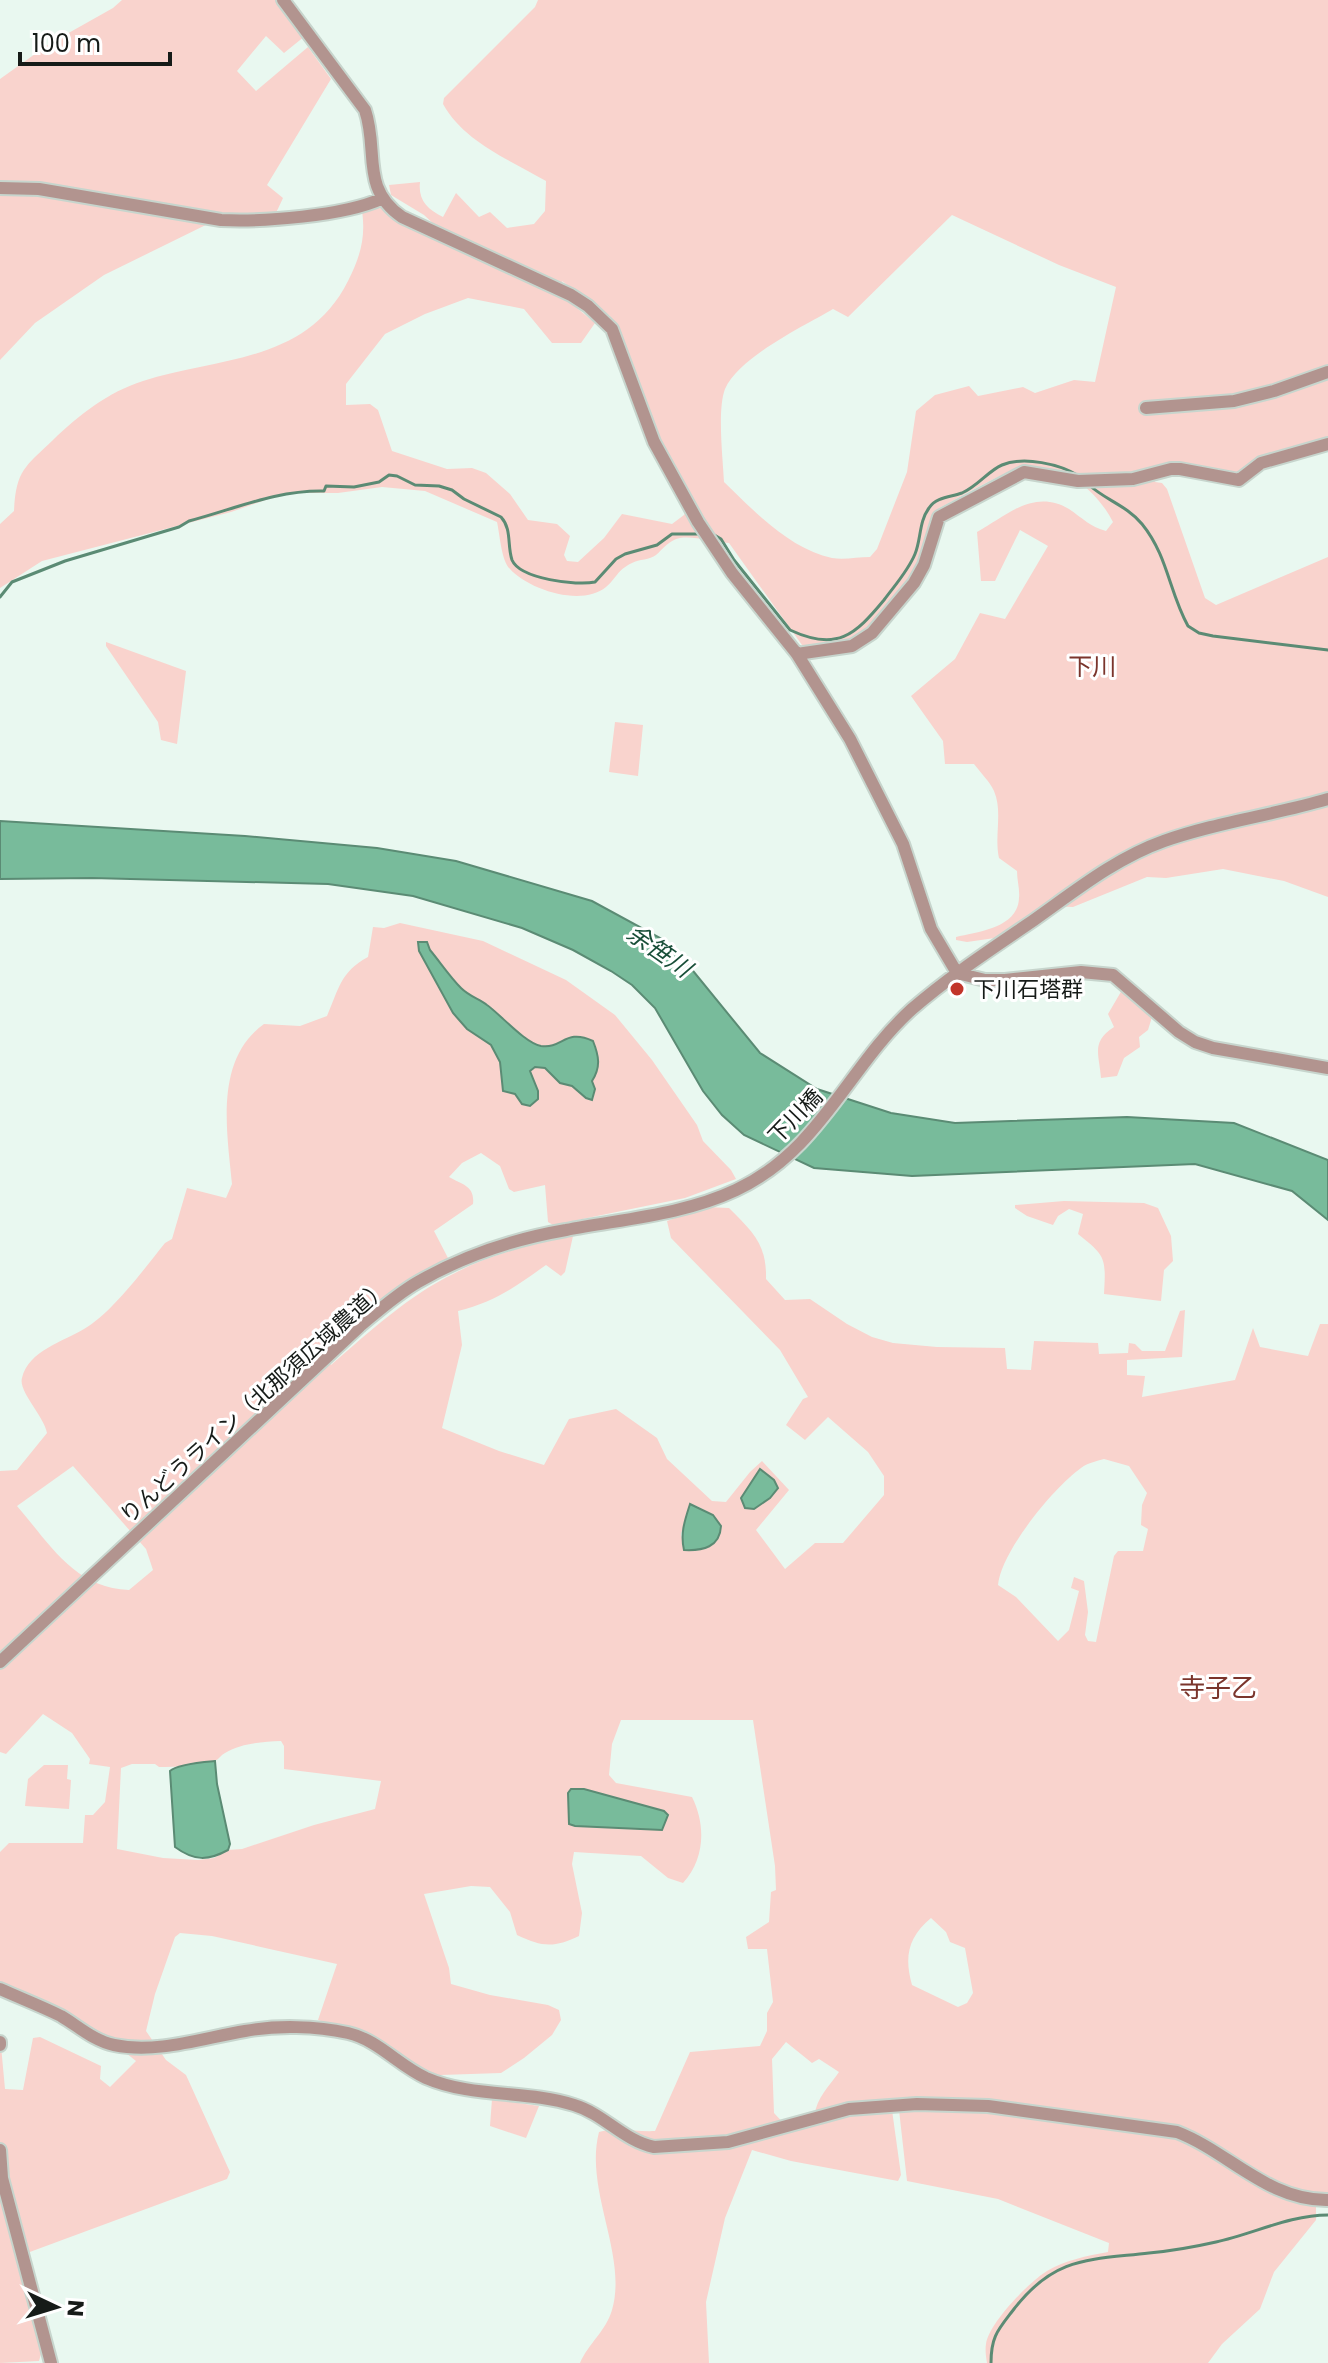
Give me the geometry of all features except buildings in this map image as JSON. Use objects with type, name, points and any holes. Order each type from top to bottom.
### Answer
[{"type":"street","points":[[283,0],[365,110],[370,125],[375,181],[381,199],[402,217],[571,295],[612,329],[654,442],[698,522],[732,573],[797,654],[857,752],[903,844],[931,929],[957,973],[985,980],[1081,972],[1113,975],[1195,1042],[1213,1048],[1328,1068]]},
{"type":"street","points":[[0,188],[39,189],[221,220],[244,221],[358,207],[381,199]]},
{"type":"street","points":[[1146,408],[1250,398],[1328,372]]},
{"type":"street","points":[[797,654],[852,646],[872,633],[914,583],[924,565],[939,517],[1015,475],[1033,472],[1078,481],[1125,480],[1180,469],[1239,480],[1261,463],[1328,444]]},
{"type":"street","points":[[957,973],[1088,882],[1123,860],[1161,842],[1326,802]]},
{"type":"street","name":"下川橋","points":[[755,1180],[812,1133],[901,1021],[957,973]]},
{"type":"street","name":"りんどうライン（北那須広域農道）","points":[[0,1662],[360,1326],[416,1283],[491,1249],[563,1230],[682,1208],[737,1190],[755,1180]]},
{"type":"street","points":[[0,1989],[60,2016],[103,2042],[126,2046],[150,2047],[249,2030],[312,2028],[345,2032],[374,2043],[401,2064],[429,2079],[571,2104],[597,2115],[642,2145],[654,2147],[728,2142],[873,2105],[988,2106],[1177,2132],[1203,2144],[1254,2178],[1286,2194],[1301,2199],[1328,2200]]},
{"type":"street","points":[[0,2150],[2,2178],[51,2363]]},
{"type":"shaded area","points":[[122,0],[278,0],[305,36],[284,53],[266,36],[237,71],[256,91],[308,47],[331,79],[267,185],[283,198],[276,213],[222,217],[104,275],[35,323],[0,360],[0,79],[49,44]]},
{"type":"shaded area","points":[[538,0],[1328,0],[1328,441],[1239,474],[1152,471],[1155,482],[1162,483],[1167,489],[1205,598],[1216,605],[1328,557],[1328,897],[1284,881],[1223,869],[1166,878],[1147,877],[1073,907],[1045,906],[995,938],[967,942],[956,940],[956,937],[995,927],[1012,916],[1019,898],[1017,871],[999,858],[998,807],[992,788],[974,764],[945,764],[943,741],[911,696],[955,659],[980,613],[1005,619],[1048,546],[1020,530],[995,581],[981,581],[977,532],[1010,512],[1044,501],[1069,509],[1091,525],[1106,531],[1113,522],[1088,489],[1051,469],[1014,470],[939,508],[919,561],[893,600],[862,635],[833,645],[802,645],[729,543],[676,539],[654,557],[627,566],[596,593],[570,596],[542,589],[510,569],[503,554],[497,522],[425,491],[382,487],[338,493],[286,493],[231,512],[42,561],[0,588],[0,524],[14,511],[20,478],[35,457],[84,413],[118,391],[172,373],[259,353],[309,328],[331,308],[348,281],[359,255],[362,211],[380,204],[437,227],[424,215],[391,195],[389,185],[420,182],[420,194],[425,203],[443,217],[456,193],[479,217],[490,212],[507,228],[534,224],[545,211],[546,181],[475,140],[443,104],[444,98],[535,7]],"holes":[[[952,215],[1059,265],[1116,287],[1095,382],[1074,380],[1035,393],[1023,387],[978,396],[969,386],[935,395],[916,411],[907,472],[877,549],[870,557],[837,559],[817,553],[787,538],[724,482],[721,422],[725,389],[744,365],[790,333],[833,309],[848,317]],[[562,281],[610,316],[656,440],[691,502],[684,515],[672,524],[622,514],[604,538],[578,562],[567,561],[564,555],[570,536],[557,524],[528,520],[510,494],[486,473],[472,468],[447,469],[392,451],[378,410],[370,404],[346,405],[346,384],[385,334],[425,314],[468,298],[524,309],[552,343],[581,343],[595,323],[566,299]]]},
{"type":"shaded area","points":[[106,642],[186,671],[177,744],[161,740],[158,722]]},
{"type":"shaded area","points":[[615,722],[643,725],[638,776],[609,772]]},
{"type":"shaded area","points":[[400,923],[483,941],[566,980],[615,1015],[652,1060],[697,1125],[703,1141],[736,1179],[685,1198],[553,1225],[548,1222],[545,1185],[514,1192],[509,1189],[500,1166],[481,1153],[462,1163],[449,1177],[470,1190],[473,1204],[434,1231],[448,1258],[362,1311],[321,1353],[331,1365],[406,1303],[469,1266],[512,1250],[573,1236],[565,1272],[561,1276],[546,1265],[494,1298],[458,1311],[462,1345],[442,1428],[544,1465],[569,1419],[616,1409],[657,1438],[667,1459],[712,1501],[726,1502],[762,1461],[789,1490],[756,1530],[785,1569],[815,1543],[843,1543],[884,1495],[884,1476],[868,1452],[828,1417],[805,1440],[786,1425],[803,1399],[808,1397],[780,1350],[671,1238],[667,1221],[706,1207],[729,1208],[751,1231],[764,1256],[766,1279],[785,1300],[810,1299],[847,1324],[872,1337],[893,1343],[1005,1348],[1007,1369],[1031,1370],[1034,1341],[1098,1343],[1099,1354],[1128,1353],[1129,1343],[1142,1351],[1165,1351],[1180,1311],[1185,1310],[1182,1357],[1127,1360],[1127,1375],[1145,1376],[1142,1397],[1235,1380],[1253,1328],[1260,1347],[1308,1356],[1320,1324],[1328,1324],[1328,2194],[1316,2196],[1316,2220],[1274,2272],[1260,2309],[1222,2344],[1208,2363],[987,2363],[989,2335],[1021,2293],[1054,2267],[1108,2252],[1109,2243],[998,2199],[907,2181],[899,2110],[890,2100],[815,2114],[821,2098],[839,2072],[819,2059],[812,2063],[786,2042],[772,2059],[774,2113],[788,2128],[803,2127],[848,2113],[892,2110],[901,2175],[898,2181],[791,2161],[752,2150],[725,2218],[706,2302],[709,2363],[580,2363],[609,2318],[615,2289],[615,2267],[597,2177],[599,2132],[655,2131],[690,2052],[760,2046],[767,2031],[767,2013],[773,2002],[767,1949],[748,1949],[746,1937],[769,1922],[771,1892],[776,1890],[753,1720],[621,1720],[612,1744],[609,1775],[616,1783],[692,1797],[697,1808],[701,1830],[699,1853],[683,1883],[668,1878],[641,1856],[574,1852],[572,1864],[582,1913],[579,1936],[562,1943],[548,1944],[517,1935],[510,1912],[490,1887],[471,1886],[424,1894],[449,1968],[451,1984],[559,2010],[561,2020],[552,2035],[501,2073],[426,2074],[363,2034],[318,2020],[337,1964],[212,1936],[180,1933],[175,1937],[146,2031],[166,2060],[186,2075],[230,2172],[227,2179],[19,2256],[41,2354],[39,2361],[0,2363],[0,2035],[5,2089],[23,2090],[33,2038],[40,2037],[101,2066],[100,2079],[110,2087],[136,2061],[121,2049],[60,2015],[0,1987],[0,1852],[9,1843],[83,1843],[85,1815],[93,1815],[105,1802],[110,1767],[89,1764],[90,1759],[72,1733],[43,1714],[6,1754],[0,1752],[0,1471],[17,1470],[47,1433],[24,1390],[22,1378],[31,1361],[39,1354],[84,1329],[106,1312],[165,1243],[172,1239],[187,1188],[226,1198],[232,1184],[227,1098],[237,1057],[248,1039],[264,1024],[300,1026],[327,1016],[346,975],[368,957],[373,927],[384,928]],"holes":[[[433,961],[463,996],[484,1008],[531,1045],[547,1049],[566,1043],[593,1041],[598,1061],[592,1081],[595,1089],[593,1100],[556,1079],[545,1068],[535,1067],[530,1071],[538,1099],[530,1106],[522,1104],[497,1041],[471,1025],[430,964]],[[1104,1459],[1129,1466],[1147,1493],[1142,1505],[1141,1525],[1148,1529],[1143,1551],[1118,1551],[1114,1556],[1096,1642],[1088,1641],[1085,1635],[1088,1612],[1084,1581],[1074,1577],[1071,1588],[1079,1591],[1069,1630],[1058,1641],[1016,1597],[998,1585],[1008,1556],[1030,1522],[1057,1490],[1089,1463]],[[73,1466],[146,1549],[153,1570],[129,1590],[110,1587],[78,1573],[52,1549],[17,1506]],[[760,1469],[774,1480],[777,1488],[770,1498],[754,1509],[745,1508],[741,1498]],[[690,1504],[707,1512],[721,1526],[714,1543],[698,1550],[684,1550],[681,1534]],[[281,1741],[284,1746],[284,1769],[381,1781],[375,1809],[242,1849],[228,1850],[214,1858],[163,1858],[117,1849],[121,1768],[132,1764],[155,1764],[159,1767],[203,1764],[215,1761],[238,1747]],[[571,1789],[584,1789],[668,1815],[662,1830],[569,1824],[568,1793]],[[931,1918],[946,1932],[950,1942],[965,1948],[973,1993],[967,2003],[958,2007],[912,1985],[908,1957],[917,1933]]]},
{"type":"shaded area","points":[[1122,990],[1152,1017],[1148,1030],[1139,1037],[1140,1047],[1124,1058],[1117,1076],[1101,1078],[1099,1043],[1114,1027],[1108,1014]]},
{"type":"shaded area","points":[[1064,1201],[1144,1203],[1158,1208],[1171,1236],[1173,1261],[1164,1270],[1161,1301],[1104,1294],[1102,1259],[1078,1234],[1083,1214],[1069,1209],[1058,1216],[1053,1225],[1027,1216],[1015,1208],[1015,1205]]},
{"type":"shaded area","points":[[44,1765],[68,1765],[67,1779],[71,1780],[69,1809],[25,1806],[28,1779]]},
{"type":"shaded area","points":[[492,2099],[539,2106],[526,2138],[490,2126]]},
{"type":"water","name":"余笹川","points":[[0,821],[245,836],[377,848],[456,861],[592,901],[662,939],[685,961],[760,1053],[817,1089],[891,1113],[955,1123],[1127,1117],[1234,1123],[1328,1160],[1328,1220],[1292,1191],[1195,1164],[912,1176],[814,1168],[744,1135],[722,1115],[703,1091],[655,1008],[632,985],[573,950],[522,928],[413,896],[328,884],[92,878],[0,879]]},
{"type":"water","points":[[418,942],[427,942],[430,950],[464,991],[487,1005],[535,1044],[554,1045],[576,1037],[593,1041],[598,1061],[592,1081],[595,1089],[592,1100],[572,1086],[560,1083],[545,1068],[535,1067],[530,1071],[538,1099],[530,1106],[522,1104],[515,1094],[503,1091],[500,1062],[491,1045],[467,1029],[453,1013],[419,951]]},
{"type":"water","points":[[760,1469],[774,1480],[778,1488],[754,1509],[745,1508],[741,1498]]},
{"type":"water","points":[[690,1504],[713,1515],[721,1526],[714,1543],[698,1550],[684,1550],[683,1532]]},
{"type":"water","points":[[215,1761],[230,1844],[228,1850],[214,1856],[195,1857],[175,1847],[170,1771],[184,1765]]},
{"type":"water","points":[[571,1789],[584,1789],[664,1811],[668,1815],[662,1830],[575,1826],[569,1824],[568,1793]]},
{"type":"waterway","points":[[711,533],[721,539],[790,630],[820,640],[833,639],[854,631],[864,623],[901,578],[915,554],[926,513],[932,504],[968,490],[997,468],[1011,462],[1042,463],[1079,476]]},
{"type":"waterway","points":[[0,597],[12,582],[65,561],[179,527],[189,521],[272,497],[324,491],[326,486],[354,487],[379,482],[389,475],[415,485],[452,490],[501,517],[507,527],[512,560],[517,567],[550,580],[595,582],[616,559],[625,554],[657,545],[672,534],[699,534]]},
{"type":"waterway","points":[[1088,484],[1129,512],[1151,536],[1188,626],[1199,633],[1213,636],[1328,650]]},
{"type":"waterway","points":[[991,2363],[994,2340],[1004,2322],[1029,2292],[1059,2270],[1091,2260],[1199,2246],[1300,2218],[1328,2215]]},
{"type":"place","name":"下川石塔群","points":[[957,989]]},
{"type":"district","name":"下川","points":[[1092,667]]},
{"type":"district","name":"寺子乙","points":[[1218,1688]]}]
